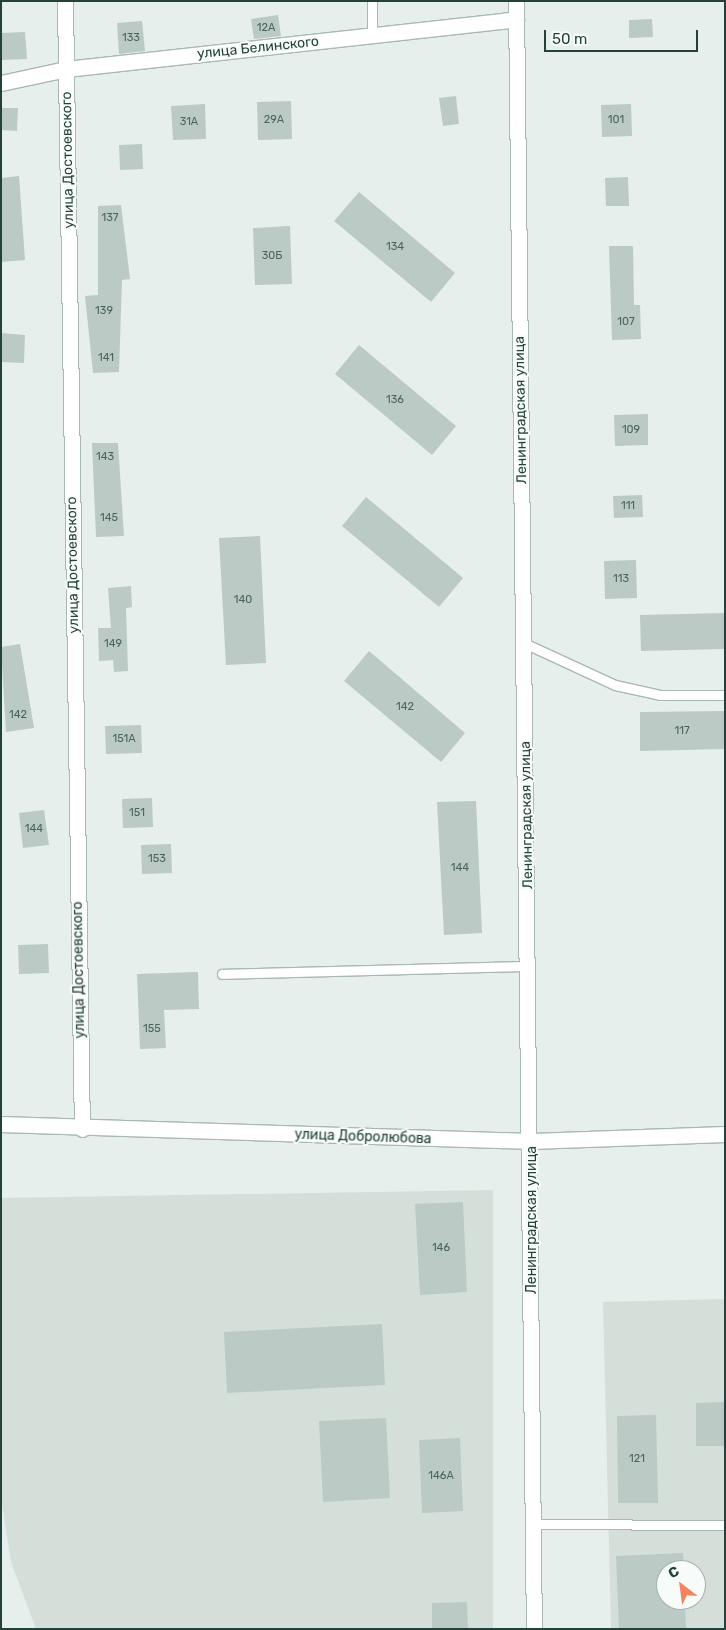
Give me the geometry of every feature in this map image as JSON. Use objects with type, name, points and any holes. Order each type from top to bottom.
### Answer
[{"type":"street","name":"улица Достоевского","points":[[65,1],[82,1129]]},
{"type":"street","name":"Ленинградская улица","points":[[516,1],[531,1141],[534,1629]]},
{"type":"street","name":"улица Белинского","points":[[1,83],[66,69],[516,19]]},
{"type":"street","name":"улица Добролюбова","points":[[1,1124],[82,1129],[531,1141],[725,1134]]},
{"type":"lane","points":[[372,1],[372,35]]},
{"type":"lane","points":[[524,642],[615,685],[660,695],[725,695]]},
{"type":"lane","points":[[222,974],[529,966]]},
{"type":"lane","points":[[534,1524],[725,1525]]},
{"type":"shaded area","points":[[493,1190],[493,1629],[36,1629],[11,1562],[1,1498],[1,1198]]},
{"type":"shaded area","points":[[725,1299],[725,1629],[611,1629],[603,1302]]},
{"type":"building","points":[[278,15],[281,36],[254,39],[251,19]]},
{"type":"building","points":[[652,19],[653,37],[629,38],[629,20]]},
{"type":"building","points":[[142,21],[145,51],[119,54],[117,23]]},
{"type":"building","points":[[25,32],[27,59],[1,60],[1,33]]},
{"type":"building","points":[[456,96],[459,124],[443,126],[439,98]]},
{"type":"building","points":[[291,101],[292,139],[258,140],[257,102]]},
{"type":"building","points":[[205,104],[206,139],[173,140],[171,106]]},
{"type":"building","points":[[631,104],[632,136],[602,137],[601,105]]},
{"type":"building","points":[[1,108],[18,108],[17,131],[1,130]]},
{"type":"building","points":[[142,144],[143,169],[120,170],[119,145]]},
{"type":"building","points":[[19,176],[25,260],[1,262],[1,178]]},
{"type":"building","points":[[628,177],[629,206],[606,206],[605,178]]},
{"type":"building","points":[[359,192],[455,273],[431,302],[334,221]]},
{"type":"building","points":[[121,205],[130,279],[122,280],[119,372],[93,373],[85,296],[98,295],[98,206]]},
{"type":"building","points":[[290,226],[292,284],[255,285],[253,228]]},
{"type":"building","points":[[609,246],[633,246],[634,305],[640,305],[641,339],[612,340]]},
{"type":"building","points":[[1,333],[25,335],[24,363],[1,362]]},
{"type":"building","points":[[359,345],[456,426],[432,455],[335,374]]},
{"type":"building","points":[[648,414],[648,445],[615,446],[614,415]]},
{"type":"building","points":[[92,443],[118,443],[124,536],[96,537]]},
{"type":"building","points":[[642,495],[643,517],[614,518],[613,496]]},
{"type":"building","points":[[366,497],[463,578],[439,607],[342,526]]},
{"type":"building","points":[[260,536],[266,663],[226,665],[219,538]]},
{"type":"building","points":[[636,560],[637,598],[605,599],[604,561]]},
{"type":"building","points":[[131,586],[132,607],[126,608],[128,671],[114,672],[113,660],[99,661],[98,628],[111,628],[108,588]]},
{"type":"building","points":[[725,613],[725,649],[641,651],[640,615]]},
{"type":"building","points":[[20,644],[34,728],[6,732],[1,647]]},
{"type":"building","points":[[369,651],[465,733],[441,762],[344,681]]},
{"type":"building","points":[[725,711],[725,749],[640,751],[640,712]]},
{"type":"building","points":[[141,725],[142,753],[106,754],[105,726]]},
{"type":"building","points":[[152,798],[153,827],[123,828],[122,799]]},
{"type":"building","points":[[476,801],[482,933],[444,935],[437,802]]},
{"type":"building","points":[[44,810],[49,845],[23,848],[19,813]]},
{"type":"building","points":[[171,844],[172,873],[142,874],[141,845]]},
{"type":"building","points":[[48,944],[49,973],[19,974],[18,945]]},
{"type":"building","points":[[198,972],[199,1009],[164,1010],[166,1048],[140,1049],[137,974]]},
{"type":"building","points":[[463,1202],[467,1292],[420,1295],[415,1204]]},
{"type":"building","points":[[382,1324],[385,1385],[227,1393],[224,1332]]},
{"type":"building","points":[[725,1402],[725,1446],[696,1446],[696,1403]]},
{"type":"building","points":[[656,1415],[658,1503],[618,1503],[617,1416]]},
{"type":"building","points":[[386,1418],[390,1498],[323,1502],[319,1421]]},
{"type":"building","points":[[460,1438],[463,1511],[422,1513],[419,1440]]},
{"type":"building","points":[[683,1553],[683,1560],[656,1560],[656,1610],[685,1610],[686,1629],[619,1629],[616,1556]]},
{"type":"building","points":[[467,1602],[468,1629],[432,1629],[432,1603]]}]
